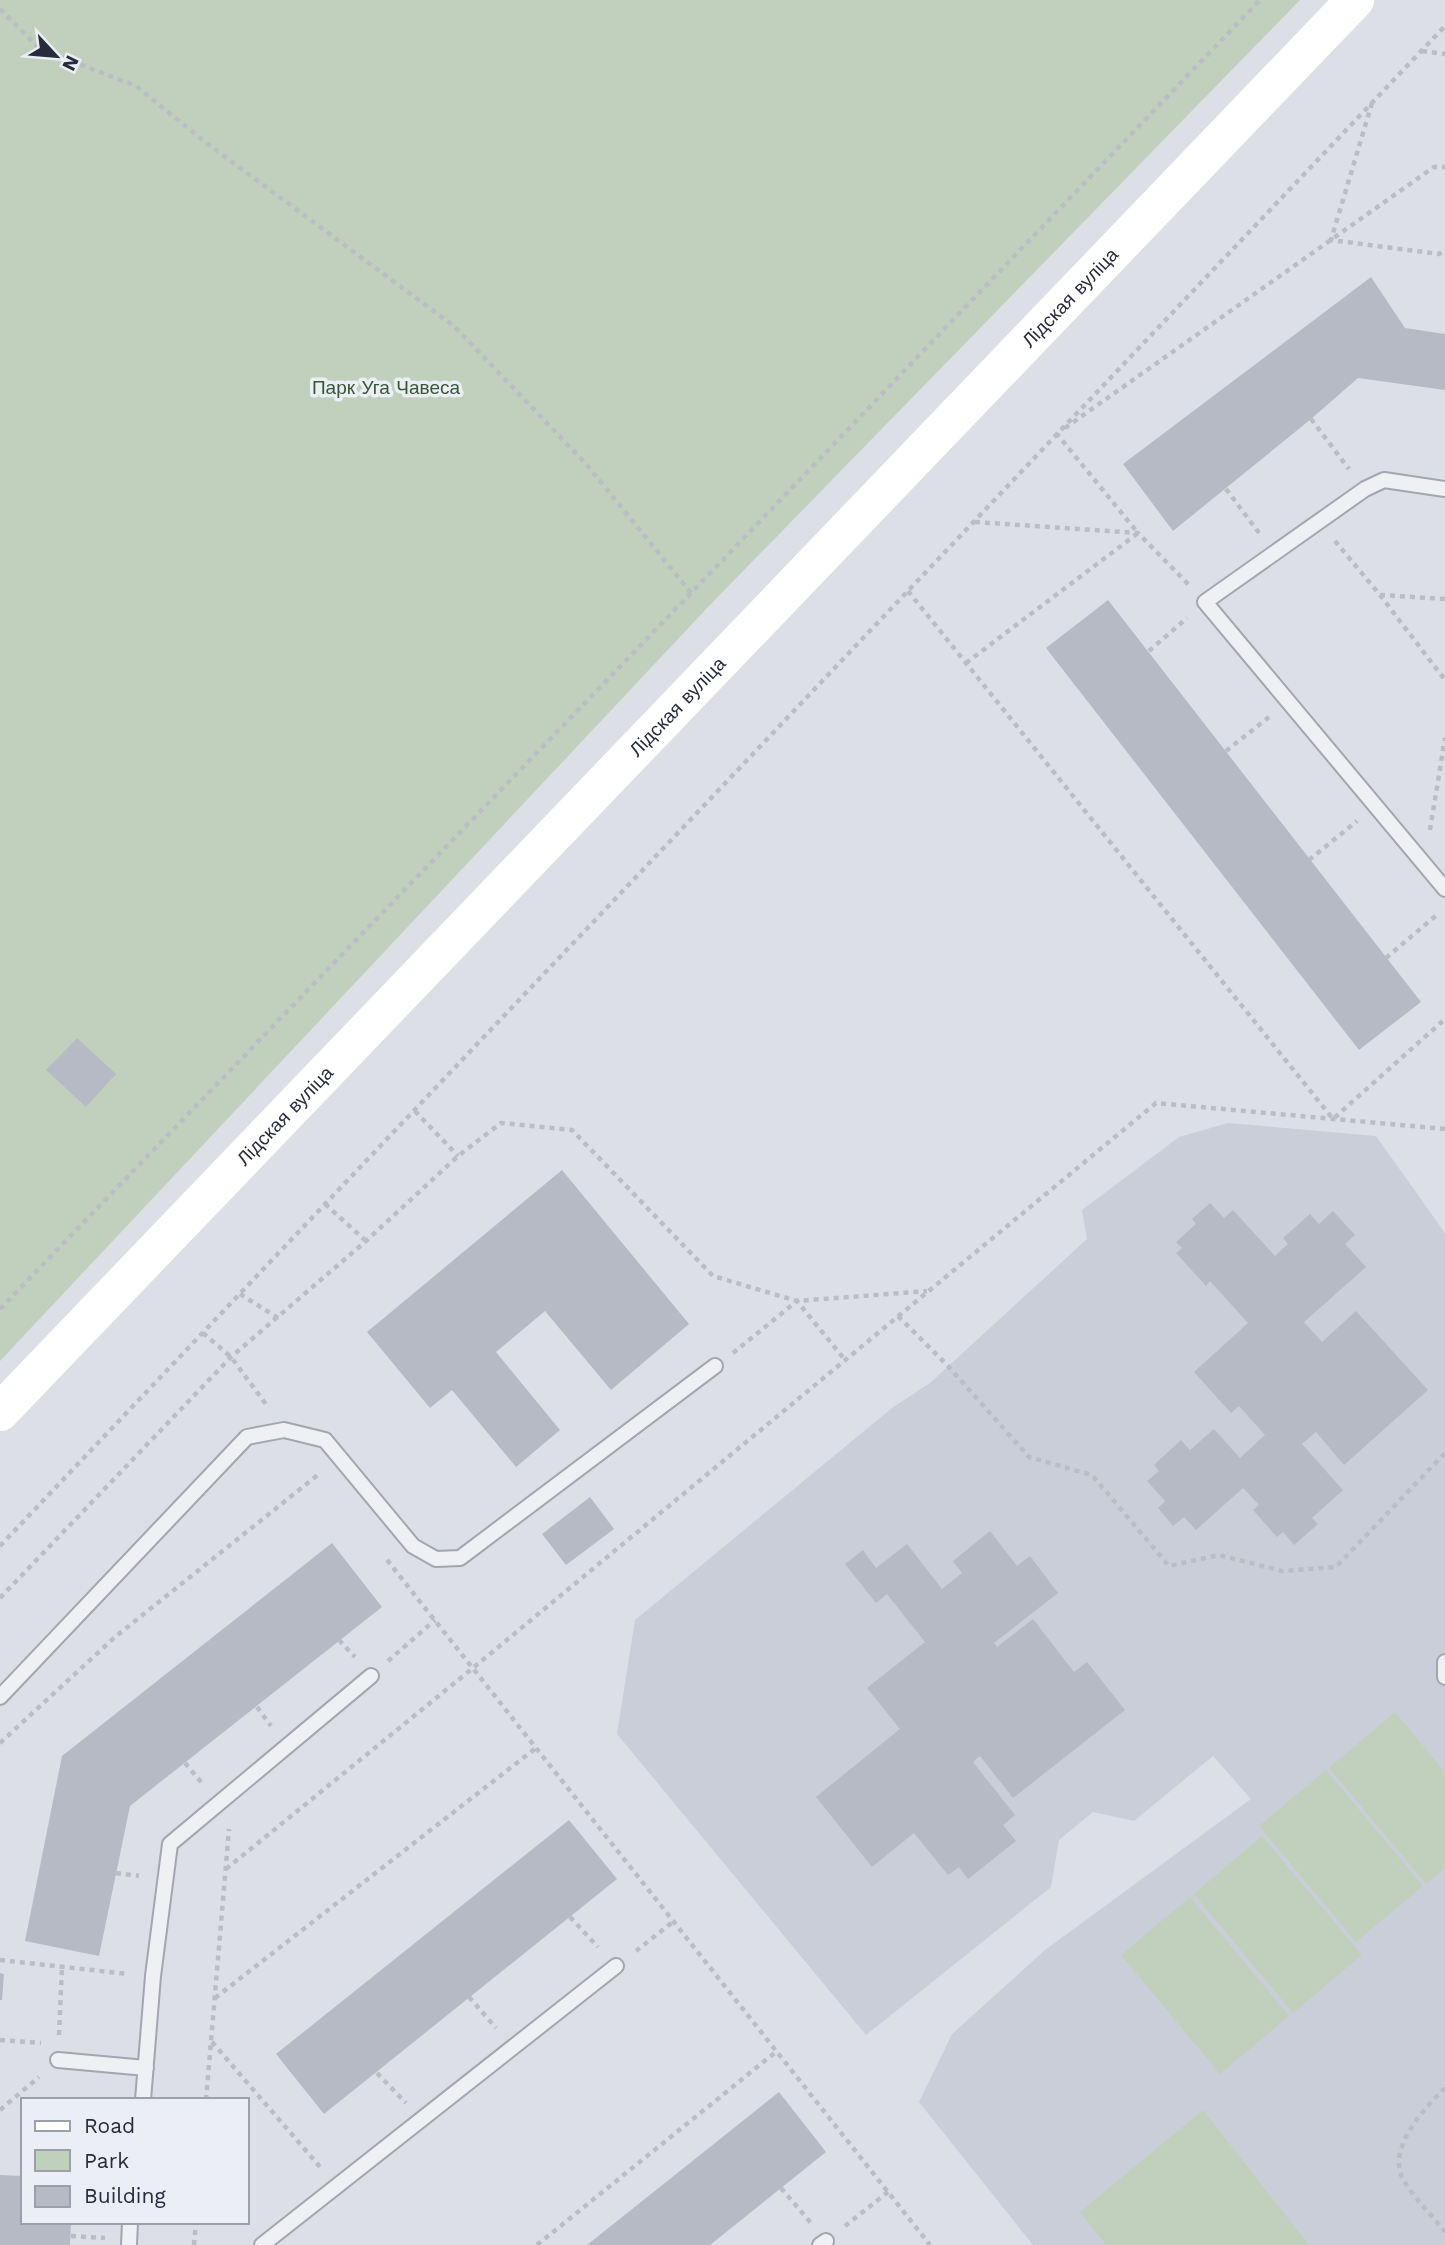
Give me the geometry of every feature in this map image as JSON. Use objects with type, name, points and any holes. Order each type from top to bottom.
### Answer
[{"type":"main road","name":"Лідская вуліца","points":[[0,1412],[1355,0]]},
{"type":"lane","points":[[1445,489],[1384,480],[1365,489],[1205,602],[1445,889]]},
{"type":"lane","points":[[0,1697],[247,1437],[284,1430],[325,1440],[413,1546],[436,1559],[460,1558],[715,1366]]},
{"type":"lane","points":[[1445,1661],[1445,1676]]},
{"type":"lane","points":[[143,2098],[153,1976],[170,1844],[371,1676]]},
{"type":"lane","points":[[262,2245],[616,1966]]},
{"type":"lane","points":[[58,2060],[146,2068]]},
{"type":"lane","points":[[128,2242],[130,2224]]},
{"type":"path","points":[[0,1309],[1259,0]]},
{"type":"path","points":[[0,9],[40,49],[136,86],[205,142],[454,326],[587,465],[691,593]]},
{"type":"path","points":[[0,1546],[1445,26]]},
{"type":"path","points":[[1421,51],[1445,54]]},
{"type":"path","points":[[1331,240],[1372,103]]},
{"type":"path","points":[[1057,435],[1434,167],[1445,167]]},
{"type":"path","points":[[1331,240],[1439,254],[1445,249]]},
{"type":"path","points":[[1311,419],[1365,489]]},
{"type":"path","points":[[1057,435],[1138,533],[1205,602],[1149,651]]},
{"type":"path","points":[[1226,489],[1275,554]]},
{"type":"path","points":[[974,522],[1138,533]]},
{"type":"path","points":[[1319,522],[1380,595],[1445,680]]},
{"type":"path","points":[[965,663],[1138,533]]},
{"type":"path","points":[[908,591],[1333,1119]]},
{"type":"path","points":[[1380,595],[1445,599]]},
{"type":"path","points":[[1226,751],[1289,701]]},
{"type":"path","points":[[1424,862],[1445,738]]},
{"type":"path","points":[[1438,782],[1445,776]]},
{"type":"path","points":[[1309,860],[1376,804]]},
{"type":"path","points":[[1386,958],[1445,908]]},
{"type":"path","points":[[1333,1119],[1445,1019]]},
{"type":"path","points":[[226,1869],[1156,1102],[1445,1129]]},
{"type":"path","points":[[415,1111],[458,1156]]},
{"type":"path","points":[[0,1598],[231,1357],[366,1241],[458,1156],[501,1122],[572,1130],[713,1276],[797,1301],[928,1291]]},
{"type":"path","points":[[325,1204],[366,1241]]},
{"type":"path","points":[[240,1294],[278,1318]]},
{"type":"path","points":[[797,1301],[845,1360]]},
{"type":"path","points":[[715,1366],[797,1301]]},
{"type":"path","points":[[898,1316],[948,1366],[1029,1457],[1092,1475],[1169,1566],[1219,1555],[1282,1571],[1336,1567],[1445,1453]]},
{"type":"path","points":[[0,1744],[115,1637],[319,1474],[231,1357],[203,1333]]},
{"type":"path","points":[[385,1558],[930,2245]]},
{"type":"path","points":[[371,1676],[435,1620]]},
{"type":"path","points":[[215,1998],[536,1748]]},
{"type":"path","points":[[206,2098],[232,1790]]},
{"type":"path","points":[[570,1917],[616,1966],[674,1921]]},
{"type":"path","points":[[0,1959],[153,1976]]},
{"type":"path","points":[[0,2110],[58,2060],[62,1966]]},
{"type":"path","points":[[469,1997],[513,2047]]},
{"type":"path","points":[[0,2040],[58,2045]]},
{"type":"path","points":[[211,2042],[335,2186]]},
{"type":"path","points":[[537,2245],[776,2051]]},
{"type":"path","points":[[377,2073],[421,2118]]},
{"type":"path","points":[[1445,2088],[1415,2120],[1404,2141],[1399,2160],[1402,2179],[1445,2232]]},
{"type":"path","points":[[781,2188],[823,2243],[888,2192]]},
{"type":"path","points":[[194,2245],[196,2224]]},
{"type":"path","points":[[71,2236],[128,2242]]},
{"type":"shaded area","points":[[1228,1123],[1376,1136],[1445,1233],[1445,2245],[1033,2245],[919,2102],[952,2034],[1045,1950],[1251,1799],[1213,1756],[1134,1821],[1093,1812],[1059,1840],[1051,1887],[866,2035],[617,1734],[635,1620],[892,1408],[930,1383],[1087,1239],[1082,1210],[1179,1137]]},
{"type":"green space","name":"Парк Уга Чавеса","points":[[0,0],[1300,0],[709,606],[0,1361]]},
{"type":"green space","points":[[1395,1712],[1445,1772],[1445,1868],[1426,1884],[1329,1768]]},
{"type":"green space","points":[[1326,1770],[1423,1886],[1356,1942],[1259,1826]]},
{"type":"green space","points":[[1262,1836],[1362,1955],[1293,2013],[1194,1894]]},
{"type":"green space","points":[[1190,1897],[1289,2016],[1220,2074],[1121,1955]]},
{"type":"green space","points":[[1203,2110],[1309,2245],[1106,2245],[1080,2212]]},
{"type":"building","points":[[1371,277],[1405,328],[1445,334],[1445,390],[1358,378],[1173,531],[1123,464]]},
{"type":"building","points":[[1108,600],[1421,1002],[1359,1050],[1046,648]]},
{"type":"building","points":[[77,1038],[116,1074],[86,1107],[46,1070]]},
{"type":"building","points":[[562,1170],[689,1324],[611,1390],[545,1311],[496,1352],[560,1430],[516,1467],[452,1390],[430,1408],[367,1332]]},
{"type":"building","points":[[1210,1203],[1224,1218],[1233,1210],[1275,1256],[1288,1244],[1283,1238],[1310,1214],[1319,1224],[1333,1211],[1355,1235],[1345,1244],[1366,1267],[1304,1322],[1322,1342],[1356,1311],[1428,1390],[1344,1465],[1316,1432],[1302,1444],[1343,1490],[1312,1518],[1318,1524],[1294,1545],[1283,1532],[1277,1537],[1253,1510],[1259,1505],[1243,1488],[1196,1530],[1184,1517],[1173,1526],[1158,1508],[1165,1501],[1147,1481],[1159,1471],[1154,1465],[1181,1440],[1190,1450],[1214,1429],[1240,1458],[1265,1435],[1239,1406],[1231,1413],[1194,1372],[1248,1323],[1210,1281],[1206,1286],[1176,1253],[1182,1248],[1176,1242],[1196,1224],[1192,1219]]},
{"type":"building","points":[[590,1497],[614,1529],[566,1565],[542,1534]]},
{"type":"building","points":[[990,1531],[1017,1566],[1030,1556],[1058,1593],[994,1643],[997,1647],[1033,1619],[1074,1672],[1087,1662],[1125,1710],[1013,1798],[980,1756],[973,1762],[1015,1815],[1003,1825],[1016,1841],[968,1879],[959,1867],[948,1875],[914,1833],[872,1867],[816,1797],[900,1729],[867,1688],[925,1642],[887,1594],[876,1603],[845,1564],[863,1550],[876,1568],[907,1544],[942,1589],[962,1573],[953,1561]]},
{"type":"building","points":[[332,1543],[382,1607],[130,1806],[99,1956],[25,1941],[62,1756]]},
{"type":"building","points":[[569,1820],[617,1879],[324,2114],[276,2054]]},
{"type":"building","points":[[0,1973],[4,1974],[2,2000],[0,2000]]},
{"type":"building","points":[[779,2092],[826,2152],[710,2245],[587,2245]]},
{"type":"building","points":[[0,2175],[21,2176],[21,2224],[71,2224],[70,2245],[0,2245]]}]
